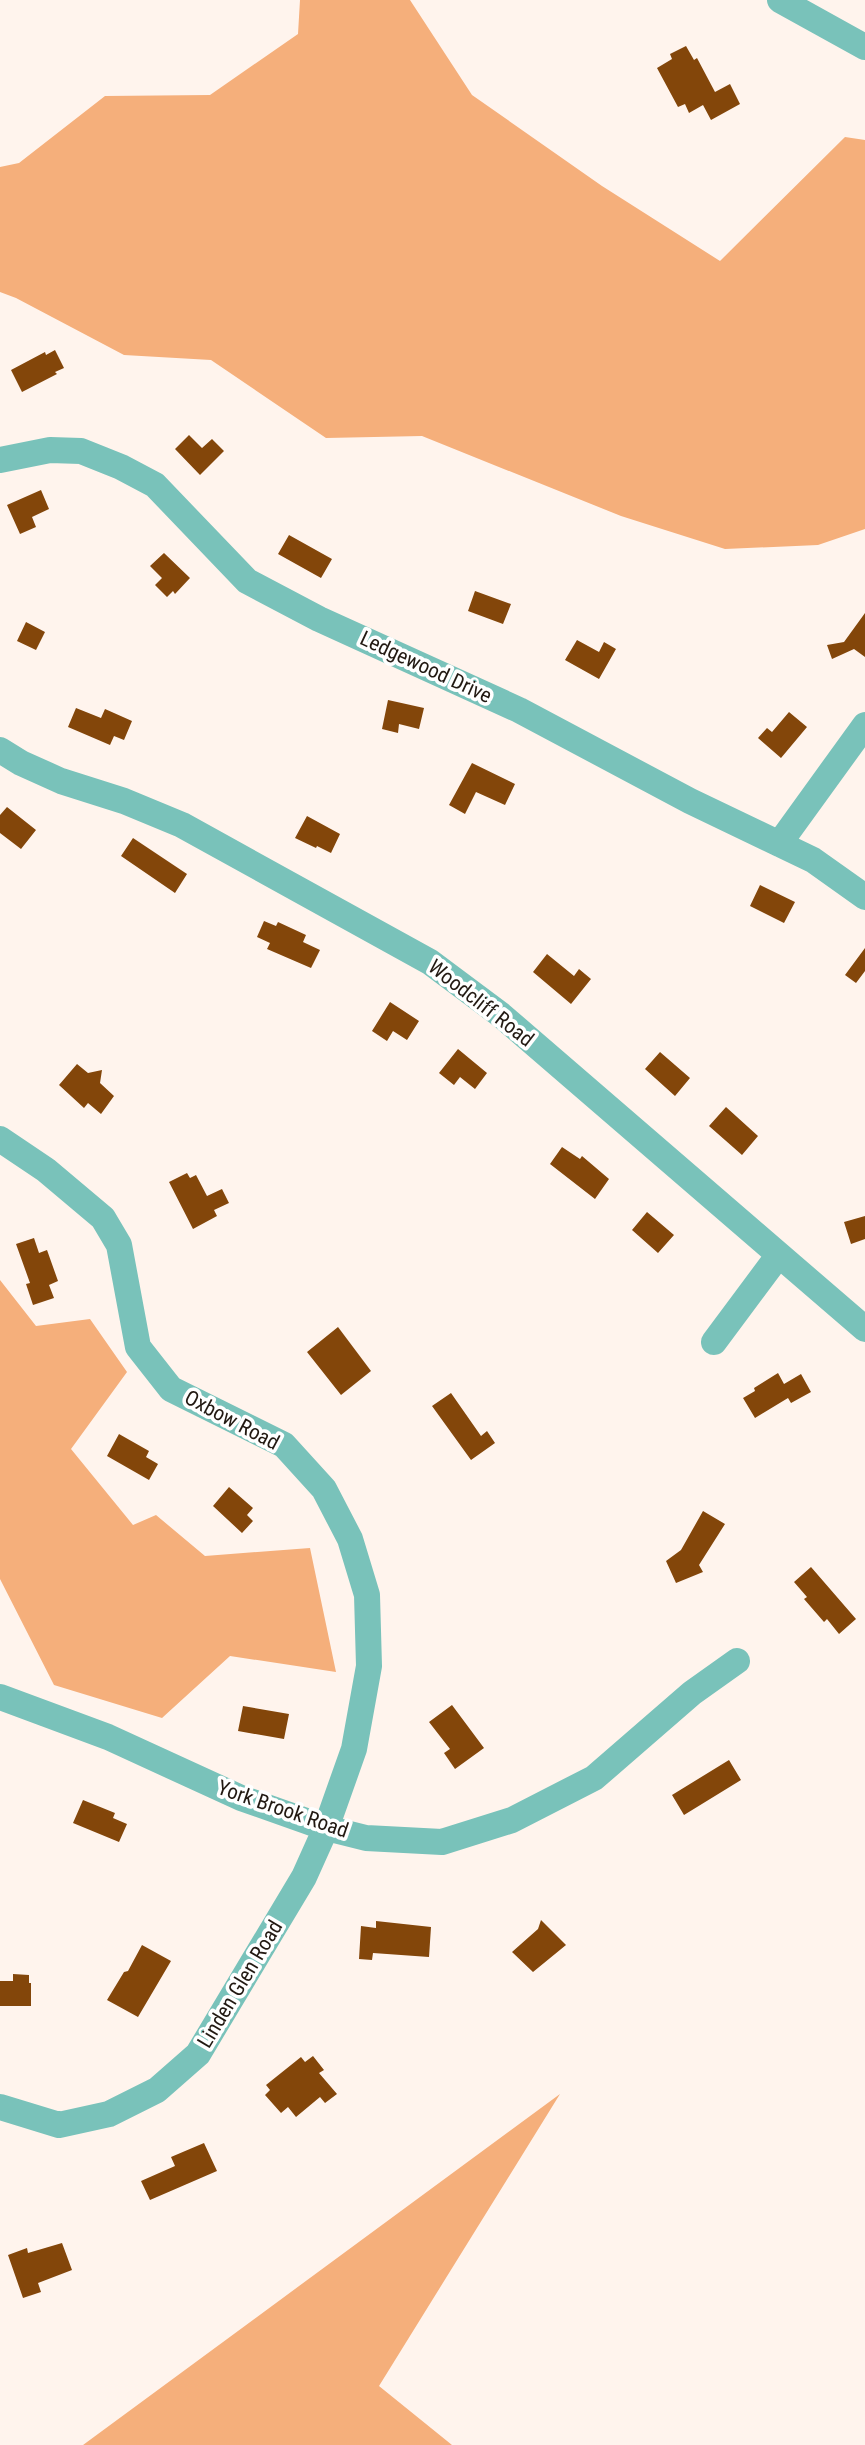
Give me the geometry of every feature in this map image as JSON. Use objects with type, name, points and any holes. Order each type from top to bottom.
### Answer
[{"type":"street","points":[[794,3],[863,46]]},
{"type":"street","name":"Ledgewood Drive","points":[[0,460],[50,450],[81,451],[121,467],[155,485],[247,581],[319,619],[519,710],[690,801],[813,860],[865,897]]},
{"type":"street","points":[[779,844],[865,725]]},
{"type":"street","name":"Woodcliff Road","points":[[0,750],[61,781],[124,801],[182,825],[430,962],[501,1015],[865,1329]]},
{"type":"street","name":"Oxbow Road","points":[[0,1139],[46,1170],[103,1218],[118,1245],[138,1347],[171,1389],[284,1445],[324,1489],[350,1539],[367,1595],[369,1666],[354,1749],[326,1828]]},
{"type":"street","points":[[713,1342],[778,1256]]},
{"type":"street","name":"York Brook Road","points":[[0,1696],[108,1737],[241,1798],[326,1828],[366,1838],[442,1842],[512,1820],[594,1778],[692,1693],[737,1661]]},
{"type":"street","name":"Linden Glen Road","points":[[3,2112],[60,2126],[109,2113],[157,2090],[198,2054],[304,1877],[326,1828]]},
{"type":"shaded area","points":[[300,0],[410,0],[472,95],[602,186],[720,261],[845,137],[865,140],[865,529],[818,545],[725,549],[621,516],[422,436],[326,438],[211,360],[124,355],[0,292],[0,167],[19,163],[105,96],[210,95],[298,34]]},
{"type":"shaded area","points":[[0,1280],[36,1326],[90,1319],[127,1372],[71,1449],[133,1525],[156,1515],[205,1556],[310,1548],[336,1672],[230,1656],[162,1718],[54,1685],[0,1579]]},
{"type":"shaded area","points":[[560,2094],[379,2386],[452,2445],[83,2445]]},
{"type":"building","points":[[686,46],[694,60],[697,58],[715,92],[730,84],[740,104],[711,120],[703,105],[689,113],[685,104],[678,107],[657,68],[672,59],[670,54]]},
{"type":"building","points":[[55,350],[64,368],[22,392],[11,370],[45,352],[46,355]]},
{"type":"building","points":[[189,435],[202,448],[212,439],[224,451],[200,475],[175,449]]},
{"type":"building","points":[[41,490],[49,509],[32,517],[36,527],[20,534],[7,505]]},
{"type":"building","points":[[289,535],[332,559],[321,578],[278,554]]},
{"type":"building","points":[[164,553],[190,578],[175,594],[173,591],[167,597],[155,585],[162,578],[150,566]]},
{"type":"building","points":[[475,591],[511,604],[503,624],[468,611]]},
{"type":"building","points":[[865,613],[865,657],[854,649],[832,659],[827,645],[844,642]]},
{"type":"building","points":[[26,622],[45,632],[36,650],[17,641]]},
{"type":"building","points":[[577,640],[599,652],[604,642],[616,649],[599,679],[565,660]]},
{"type":"building","points":[[388,700],[424,708],[419,729],[399,724],[398,733],[382,729]]},
{"type":"building","points":[[76,708],[101,718],[105,709],[132,721],[124,740],[114,736],[110,745],[68,727]]},
{"type":"building","points":[[789,712],[807,727],[781,758],[758,738],[767,728],[772,732]]},
{"type":"building","points":[[472,763],[515,784],[505,805],[476,792],[465,814],[449,805]]},
{"type":"building","points":[[7,807],[36,830],[21,849],[0,833],[0,815]]},
{"type":"building","points":[[307,816],[340,834],[331,853],[295,838]]},
{"type":"building","points":[[133,838],[187,874],[175,893],[121,856]]},
{"type":"building","points":[[760,885],[795,902],[784,923],[750,906]]},
{"type":"building","points":[[264,921],[276,926],[278,922],[306,935],[303,942],[320,950],[311,968],[267,949],[270,943],[257,937]]},
{"type":"building","points":[[865,948],[865,971],[856,983],[845,975]]},
{"type":"building","points":[[547,954],[574,976],[579,969],[591,979],[571,1004],[533,972]]},
{"type":"building","points":[[390,1002],[419,1021],[407,1040],[393,1031],[387,1041],[372,1031]]},
{"type":"building","points":[[458,1049],[487,1073],[475,1089],[460,1077],[454,1085],[439,1073]]},
{"type":"building","points":[[660,1052],[690,1078],[675,1096],[645,1069]]},
{"type":"building","points":[[77,1064],[88,1073],[102,1070],[100,1083],[114,1096],[101,1114],[88,1103],[84,1108],[59,1085]]},
{"type":"building","points":[[726,1107],[758,1136],[742,1155],[709,1126]]},
{"type":"building","points":[[562,1147],[580,1159],[582,1156],[609,1179],[595,1199],[550,1164]]},
{"type":"building","points":[[187,1173],[190,1178],[196,1175],[207,1196],[222,1189],[229,1203],[214,1210],[217,1216],[193,1229],[169,1182]]},
{"type":"building","points":[[647,1212],[674,1235],[658,1253],[632,1230]]},
{"type":"building","points":[[865,1216],[865,1239],[851,1244],[844,1222]]},
{"type":"building","points":[[34,1238],[39,1253],[47,1250],[58,1281],[49,1285],[54,1298],[33,1305],[26,1284],[30,1283],[16,1244]]},
{"type":"building","points":[[338,1327],[371,1371],[341,1395],[307,1352]]},
{"type":"building","points":[[778,1373],[784,1384],[801,1374],[811,1392],[791,1403],[788,1398],[755,1418],[743,1398]]},
{"type":"building","points":[[451,1393],[481,1436],[487,1431],[495,1443],[471,1460],[432,1406]]},
{"type":"building","points":[[119,1434],[149,1451],[146,1457],[158,1464],[149,1480],[107,1456]]},
{"type":"building","points":[[229,1487],[253,1508],[247,1515],[253,1521],[242,1533],[213,1506]]},
{"type":"building","points":[[703,1511],[725,1524],[699,1565],[703,1572],[676,1583],[666,1561],[681,1550]]},
{"type":"building","points":[[811,1567],[856,1619],[839,1634],[827,1619],[824,1622],[804,1599],[807,1597],[794,1582]]},
{"type":"building","points":[[452,1705],[484,1748],[455,1769],[444,1753],[450,1749],[429,1722]]},
{"type":"building","points":[[243,1706],[289,1714],[284,1739],[238,1731]]},
{"type":"building","points":[[729,1760],[741,1780],[684,1815],[672,1795]]},
{"type":"building","points":[[83,1800],[115,1813],[113,1818],[127,1824],[119,1842],[73,1823]]},
{"type":"building","points":[[541,1920],[566,1945],[533,1972],[512,1952],[538,1929]]},
{"type":"building","points":[[376,1921],[431,1927],[429,1957],[373,1953],[372,1960],[359,1959],[361,1926],[376,1928]]},
{"type":"building","points":[[142,1945],[171,1961],[138,2017],[107,2000],[124,1972],[128,1971]]},
{"type":"building","points":[[13,1974],[29,1975],[31,2006],[0,2006],[0,1981],[13,1981]]},
{"type":"building","points":[[313,2056],[324,2070],[319,2073],[337,2094],[325,2103],[320,2097],[296,2117],[288,2107],[281,2113],[265,2095],[270,2090],[266,2085],[301,2057],[305,2062]]},
{"type":"building","points":[[204,2143],[217,2171],[150,2200],[141,2181],[175,2166],[171,2157]]},
{"type":"building","points":[[62,2243],[72,2270],[38,2283],[41,2292],[23,2298],[8,2255],[27,2248],[28,2253]]}]
